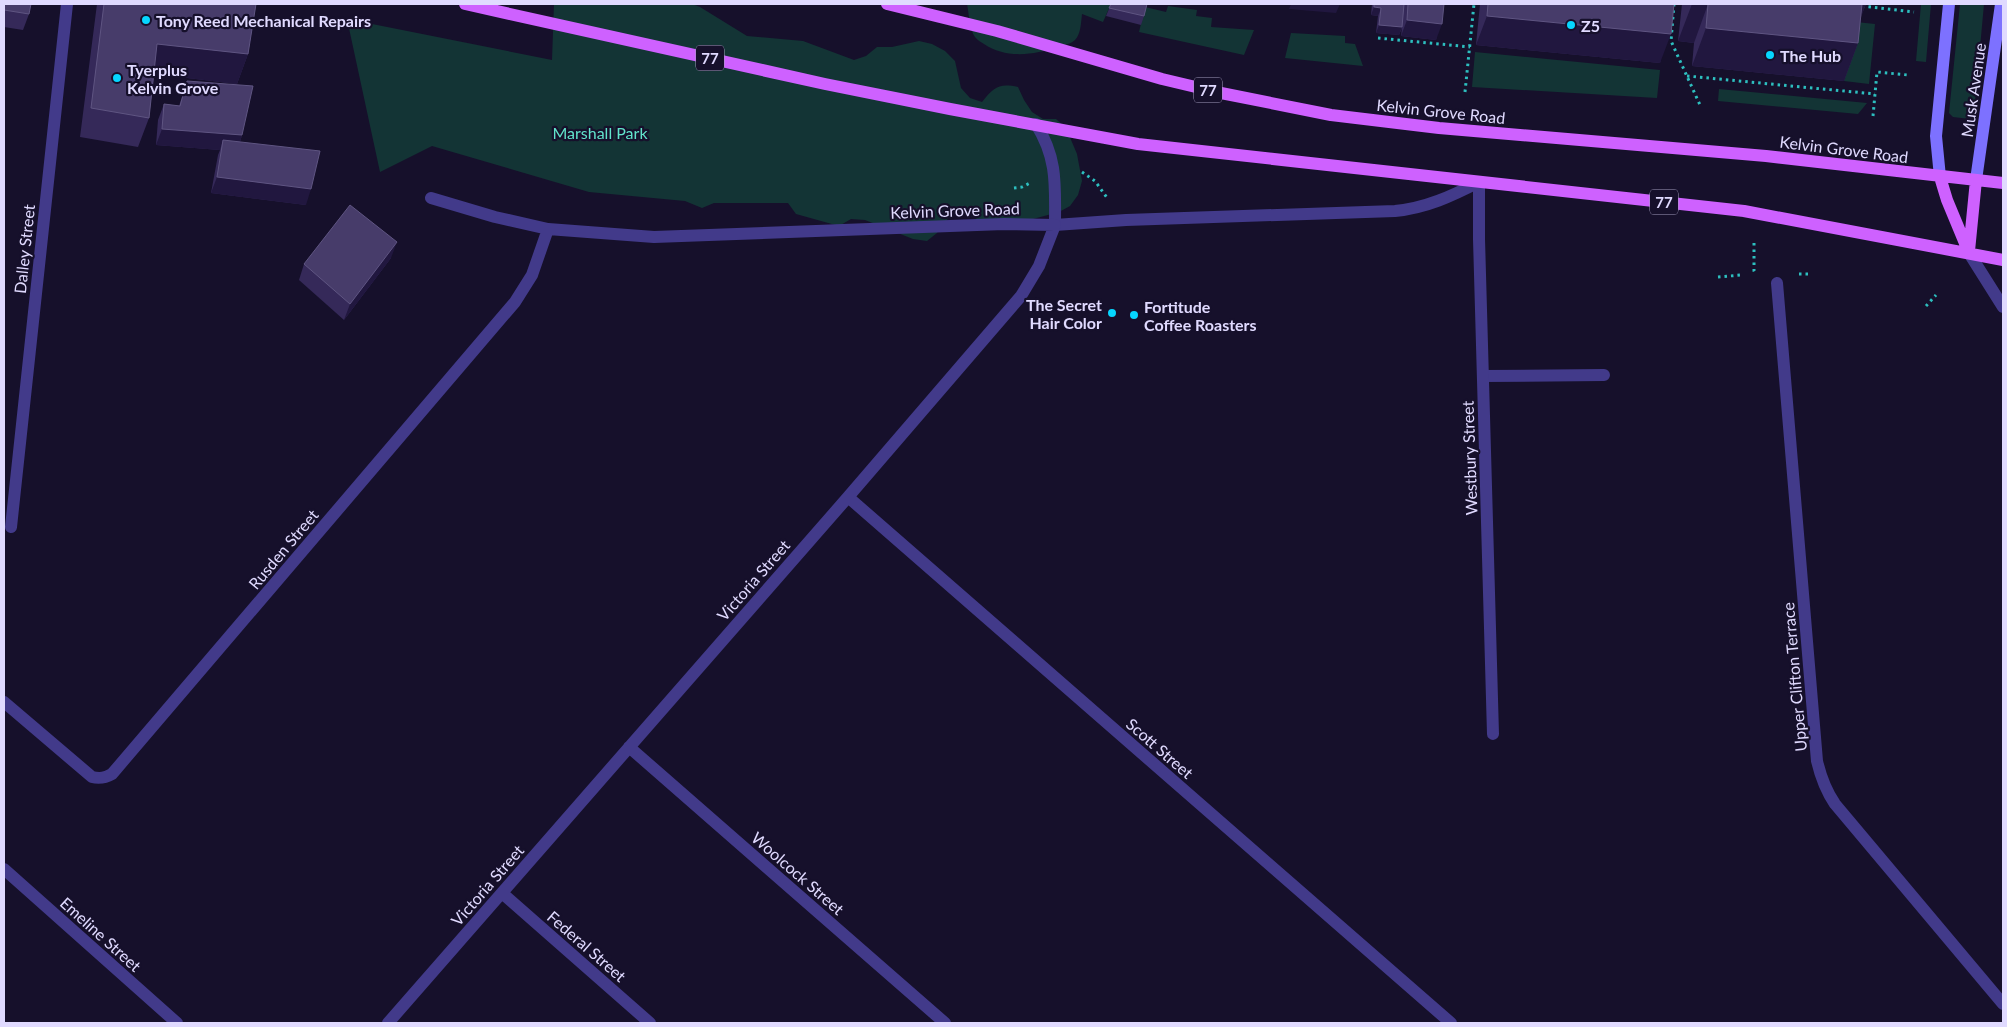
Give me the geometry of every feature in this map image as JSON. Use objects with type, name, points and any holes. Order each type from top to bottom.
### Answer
[{"type":"main road","name":"77","points":[[468,4],[825,84],[1138,144],[1744,211],[2003,260]]},
{"type":"main road","name":"Kelvin Grove Road","points":[[887,4],[997,31],[1162,79],[1330,115],[1439,128],[1766,156],[2003,183]]},
{"type":"main road","points":[[1940,177],[1947,200],[1969,253]]},
{"type":"main road","points":[[1969,253],[1976,180]]},
{"type":"street","name":"Dalley Street","points":[[11,527],[67,4]]},
{"type":"street","name":"Musk Avenue","points":[[1940,177],[1936,136],[1949,4]]},
{"type":"street","name":"Musk Avenue","points":[[1976,180],[2001,4]]},
{"type":"street","name":"Victoria Street","points":[[388,1023],[848,497],[1021,296],[1039,266],[1055,225],[1052,158],[1049,146],[1036,124]]},
{"type":"street","name":"Kelvin Grove Road","points":[[431,198],[495,217],[548,228],[615,235],[663,237],[1004,224],[1055,225],[1126,220],[1395,211],[1418,208],[1444,200],[1479,182]]},
{"type":"street","name":"Westbury Street","points":[[1479,182],[1493,734]]},
{"type":"street","name":"Rusden Street","points":[[4,702],[92,776],[98,779],[106,778],[112,774],[515,302],[532,275],[548,228]]},
{"type":"street","points":[[1969,253],[2003,307]]},
{"type":"street","name":"Upper Clifton Terrace","points":[[1777,283],[1817,761],[1821,778],[1826,791],[1835,804],[2003,1004]]},
{"type":"street","points":[[1483,376],[1604,375]]},
{"type":"street","name":"Scott Street","points":[[848,497],[1451,1023]]},
{"type":"street","name":"Woolcock Street","points":[[629,747],[945,1023]]},
{"type":"street","name":"Emeline Street","points":[[4,869],[177,1023]]},
{"type":"street","name":"Federal Street","points":[[502,893],[650,1023]]},
{"type":"path","points":[[1465,92],[1474,4]]},
{"type":"path","points":[[1674,4],[1671,41],[1700,105]]},
{"type":"path","points":[[1860,6],[1914,12]]},
{"type":"path","points":[[1378,38],[1470,47]]},
{"type":"path","points":[[1873,116],[1878,72],[1908,75]]},
{"type":"path","points":[[1687,76],[1875,94]]},
{"type":"path","points":[[1082,172],[1100,187],[1111,204]]},
{"type":"path","points":[[1754,243],[1754,271]]},
{"type":"path","points":[[1718,277],[1741,275]]},
{"type":"path","points":[[1926,306],[1936,295]]},
{"type":"green space","name":"Marshall Park","points":[[554,4],[692,4],[747,36],[803,41],[854,60],[866,56],[877,47],[892,47],[919,41],[932,44],[945,51],[955,61],[961,88],[970,98],[982,102],[997,87],[1018,87],[1032,112],[1043,119],[1056,119],[1066,128],[1077,154],[1082,181],[1078,195],[1070,206],[1059,212],[1033,219],[977,219],[965,213],[953,212],[937,233],[927,241],[913,239],[865,220],[851,219],[839,226],[796,214],[788,203],[714,203],[702,208],[685,201],[589,192],[432,146],[380,172],[347,19],[552,60]]},
{"type":"green space","points":[[967,4],[1111,4],[1103,22],[1082,14],[1078,35],[1072,42],[1030,54],[1011,54],[993,49],[977,39],[973,34]]},
{"type":"green space","points":[[1921,4],[1931,4],[1926,62],[1916,61]]},
{"type":"green space","points":[[1960,4],[1984,4],[1974,113],[1970,119],[1953,117],[1949,113]]},
{"type":"green space","points":[[1168,6],[1197,10],[1196,16],[1212,18],[1211,27],[1254,30],[1244,55],[1139,32],[1145,7],[1166,12]]},
{"type":"green space","points":[[1856,22],[1875,24],[1869,84],[1844,81],[1850,30]]},
{"type":"green space","points":[[1291,33],[1345,36],[1345,43],[1355,44],[1363,66],[1285,58]]},
{"type":"green space","points":[[1475,52],[1660,70],[1657,98],[1472,87]]},
{"type":"green space","points":[[1719,89],[1867,103],[1858,114],[1718,101]]},
{"type":"building","points":[[4,4],[31,4],[29,14],[4,10]]},
{"type":"building","name":"Tyerplus Kelvin Grove","points":[[104,4],[256,4],[248,54],[157,44],[149,118],[91,108]]},
{"type":"building","points":[[1111,4],[1147,4],[1144,16],[1109,8]]},
{"type":"building","points":[[1374,4],[1404,4],[1402,27],[1379,25],[1381,8],[1374,7]]},
{"type":"building","points":[[1408,4],[1444,4],[1442,24],[1407,20]]},
{"type":"building","points":[[1488,4],[1674,4],[1671,34],[1487,16]]},
{"type":"building","points":[[1708,4],[1862,4],[1858,43],[1706,28]]},
{"type":"building","points":[[187,81],[253,86],[242,135],[162,129],[164,104],[180,106]]},
{"type":"building","points":[[223,140],[320,151],[311,189],[217,177]]},
{"type":"building","points":[[350,205],[397,242],[350,304],[304,264]]},
{"type":"place","name":"Tony Reed Mechanical Repairs","points":[[146,20]]},
{"type":"place","name":"Z5","points":[[1571,25]]},
{"type":"place","name":"The Hub","points":[[1770,55]]},
{"type":"place","name":"Tyerplus Kelvin Grove","points":[[117,78]]},
{"type":"place","name":"The Secret Hair Color","points":[[1112,313]]},
{"type":"place","name":"Fortitude Coffee Roasters","points":[[1134,315]]}]
